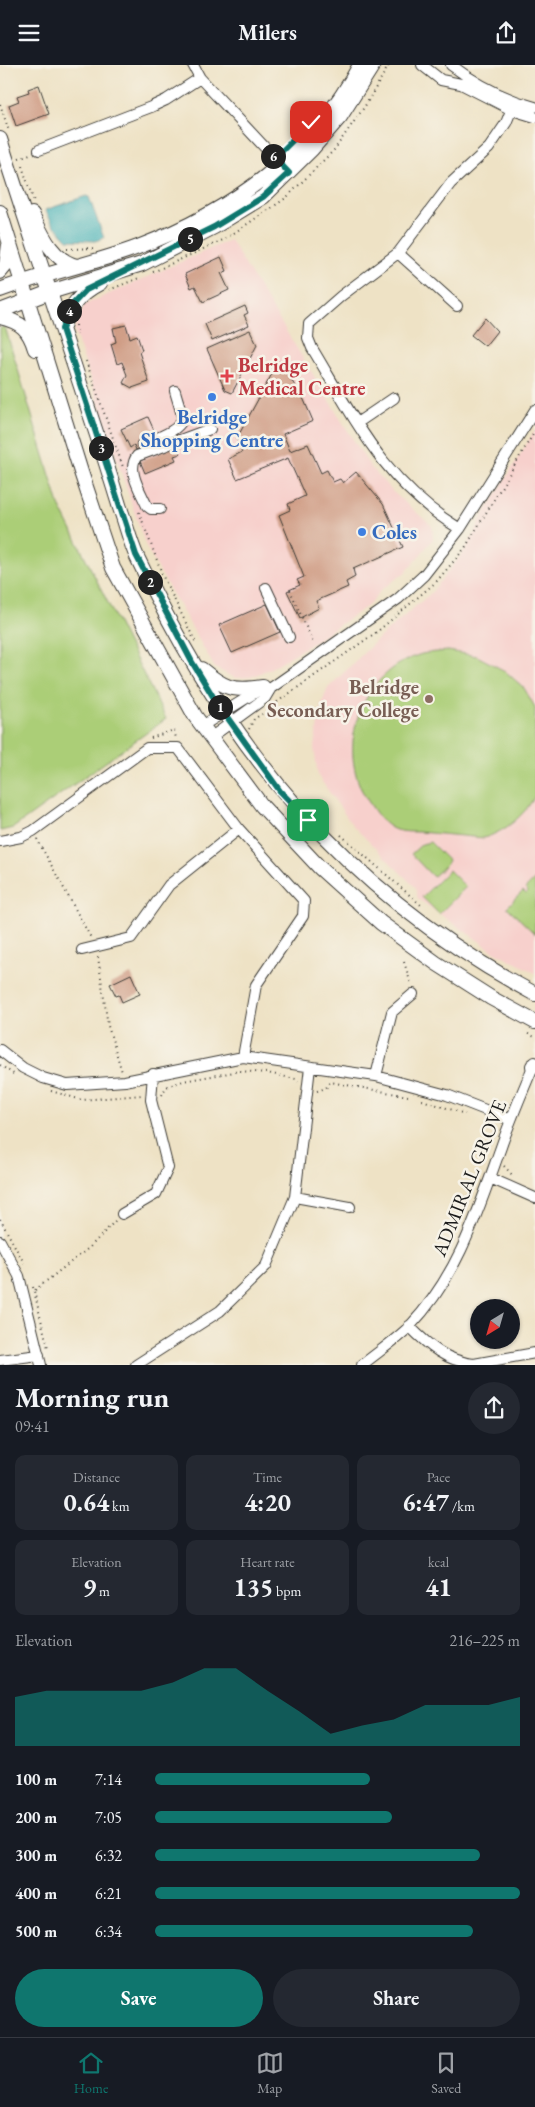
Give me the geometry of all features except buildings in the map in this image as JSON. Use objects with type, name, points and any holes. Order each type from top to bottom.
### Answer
[{"type":"main road","points":[[62,329],[72,305],[86,290],[142,264],[235,215],[263,197],[343,95],[360,65]]},
{"type":"main road","points":[[138,247],[228,203],[285,169],[340,117],[373,65]]},
{"type":"main road","points":[[5,135],[45,276],[136,555],[192,662],[280,791],[362,874],[393,901],[450,943],[535,994]]},
{"type":"main road","points":[[12,157],[41,234],[58,257],[69,265],[77,266]]},
{"type":"main road","points":[[0,212],[80,472],[113,567],[202,726],[269,813],[320,868],[381,923],[532,1028]]},
{"type":"main road","points":[[0,272],[6,265],[9,239]]},
{"type":"main road","points":[[0,290],[138,247],[157,244],[168,249]]},
{"type":"main road","points":[[0,311],[50,292],[142,264]]},
{"type":"main road","points":[[0,317],[18,322],[30,335],[59,425],[80,472]]},
{"type":"main road","points":[[192,662],[222,686],[245,690],[267,688]]},
{"type":"street","points":[[193,65],[200,78],[285,169]]},
{"type":"street","points":[[422,65],[441,80],[461,84],[514,106],[535,107]]},
{"type":"street","points":[[451,65],[481,86],[535,117]]},
{"type":"street","points":[[39,150],[151,107],[166,100],[200,78]]},
{"type":"street","points":[[460,529],[429,508],[401,484],[384,464],[312,348],[308,337],[309,324],[341,296],[398,253],[451,183],[490,148],[514,106]]},
{"type":"street","points":[[398,253],[457,306]]},
{"type":"street","points":[[142,444],[176,429],[181,424],[182,418],[176,391]]},
{"type":"street","points":[[357,423],[394,399]]},
{"type":"street","points":[[210,738],[267,688],[398,599],[436,563],[460,529],[535,410]]},
{"type":"street","points":[[160,509],[151,509],[147,506],[132,471],[132,462],[137,456],[210,429]]},
{"type":"street","points":[[266,588],[289,637]]},
{"type":"street","points":[[202,726],[232,718],[265,698],[267,688]]},
{"type":"street","points":[[0,841],[21,837],[33,831],[147,748],[178,748],[239,829],[304,901],[303,916],[256,985],[243,1057]]},
{"type":"street","points":[[82,951],[131,938],[169,885],[239,829]]},
{"type":"street","points":[[376,1076],[392,1012],[413,994]]},
{"type":"street","points":[[0,1051],[24,1068],[43,1078],[67,1085],[125,1081],[243,1057],[376,1076],[446,1095],[511,1119]]},
{"type":"street","name":"ADMIRAL GROVE","points":[[362,1365],[410,1326],[438,1291],[452,1269],[464,1246],[511,1119],[534,1064]]},
{"type":"street","points":[[136,1365],[220,1311],[266,1266],[295,1197],[309,1090],[310,1067]]},
{"type":"street","points":[[122,1214],[156,1194],[168,1168],[152,1101],[153,1074]]},
{"type":"street","points":[[490,1178],[535,1197]]},
{"type":"street","points":[[295,1197],[350,1207]]},
{"type":"street","points":[[0,1241],[19,1276],[40,1360],[0,1360]]},
{"type":"street","points":[[410,1326],[436,1352],[464,1363],[474,1364],[535,1353]]},
{"type":"path","points":[[0,104],[5,135]]},
{"type":"path","points":[[35,203],[12,157],[39,150]]},
{"type":"path","points":[[60,246],[67,249],[104,247]]},
{"type":"path","points":[[290,590],[315,647]]},
{"type":"path","points":[[232,718],[248,730]]},
{"type":"path","points":[[336,830],[424,908]]},
{"type":"path","points":[[404,962],[413,994]]},
{"type":"path","points":[[532,1028],[535,1037]]},
{"type":"path","points":[[0,1065],[16,1076]]},
{"type":"path","points":[[45,1089],[82,1100],[142,1094],[152,1101],[159,1100],[166,1087],[183,1081],[240,1071],[267,1073],[296,1079],[304,1088],[309,1090],[326,1089],[330,1082],[412,1097]]},
{"type":"path","points":[[418,1098],[466,1114]]},
{"type":"path","points":[[488,1121],[494,1126],[493,1138]]},
{"type":"path","points":[[504,1166],[515,1179]]},
{"type":"path","points":[[24,1297],[90,1247],[122,1214]]},
{"type":"shaded area","name":"Belridge Shopping Centre","points":[[230,240],[369,465],[393,492],[432,526],[433,539],[407,571],[381,590],[369,605],[271,668],[251,677],[235,678],[215,668],[146,547],[74,330],[84,305]]},
{"type":"shaded area","name":"Belridge Secondary College","points":[[535,430],[535,973],[492,950],[418,899],[415,887],[353,826],[318,776],[314,748],[320,710],[327,689],[381,636],[431,593],[466,549],[481,519]]},
{"type":"green space","points":[[5,327],[59,505],[166,719],[13,828],[0,831],[0,328]]},
{"type":"green space","points":[[448,651],[477,656],[505,671],[524,688],[535,707],[535,796],[514,822],[484,838],[405,832],[391,828],[380,818],[368,801],[358,780],[353,758],[354,736],[359,714],[369,694],[383,677],[401,663],[422,654]]},
{"type":"green space","points":[[430,842],[448,860],[446,865],[433,877],[411,854],[422,844]]},
{"type":"green space","points":[[449,870],[466,887],[439,914],[422,897]]},
{"type":"green space","points":[[535,879],[535,934],[507,907],[523,891],[526,894],[528,892],[525,889]]},
{"type":"water","points":[[86,196],[89,197],[104,238],[95,241],[68,240],[53,224],[45,210]]},
{"type":"place","name":"Belridge Medical Centre","points":[[227,376]]},
{"type":"place","name":"Belridge Shopping Centre","points":[[212,397]]},
{"type":"place","name":"Coles","points":[[362,532]]},
{"type":"place","name":"Belridge Secondary College","points":[[429,699]]},
{"type":"route","points":[[308,820],[280,791],[217,703],[192,662],[136,555],[62,329],[72,305],[86,290],[214,227],[263,197],[289,173],[272,155],[278,150],[282,151],[311,122]]}]
